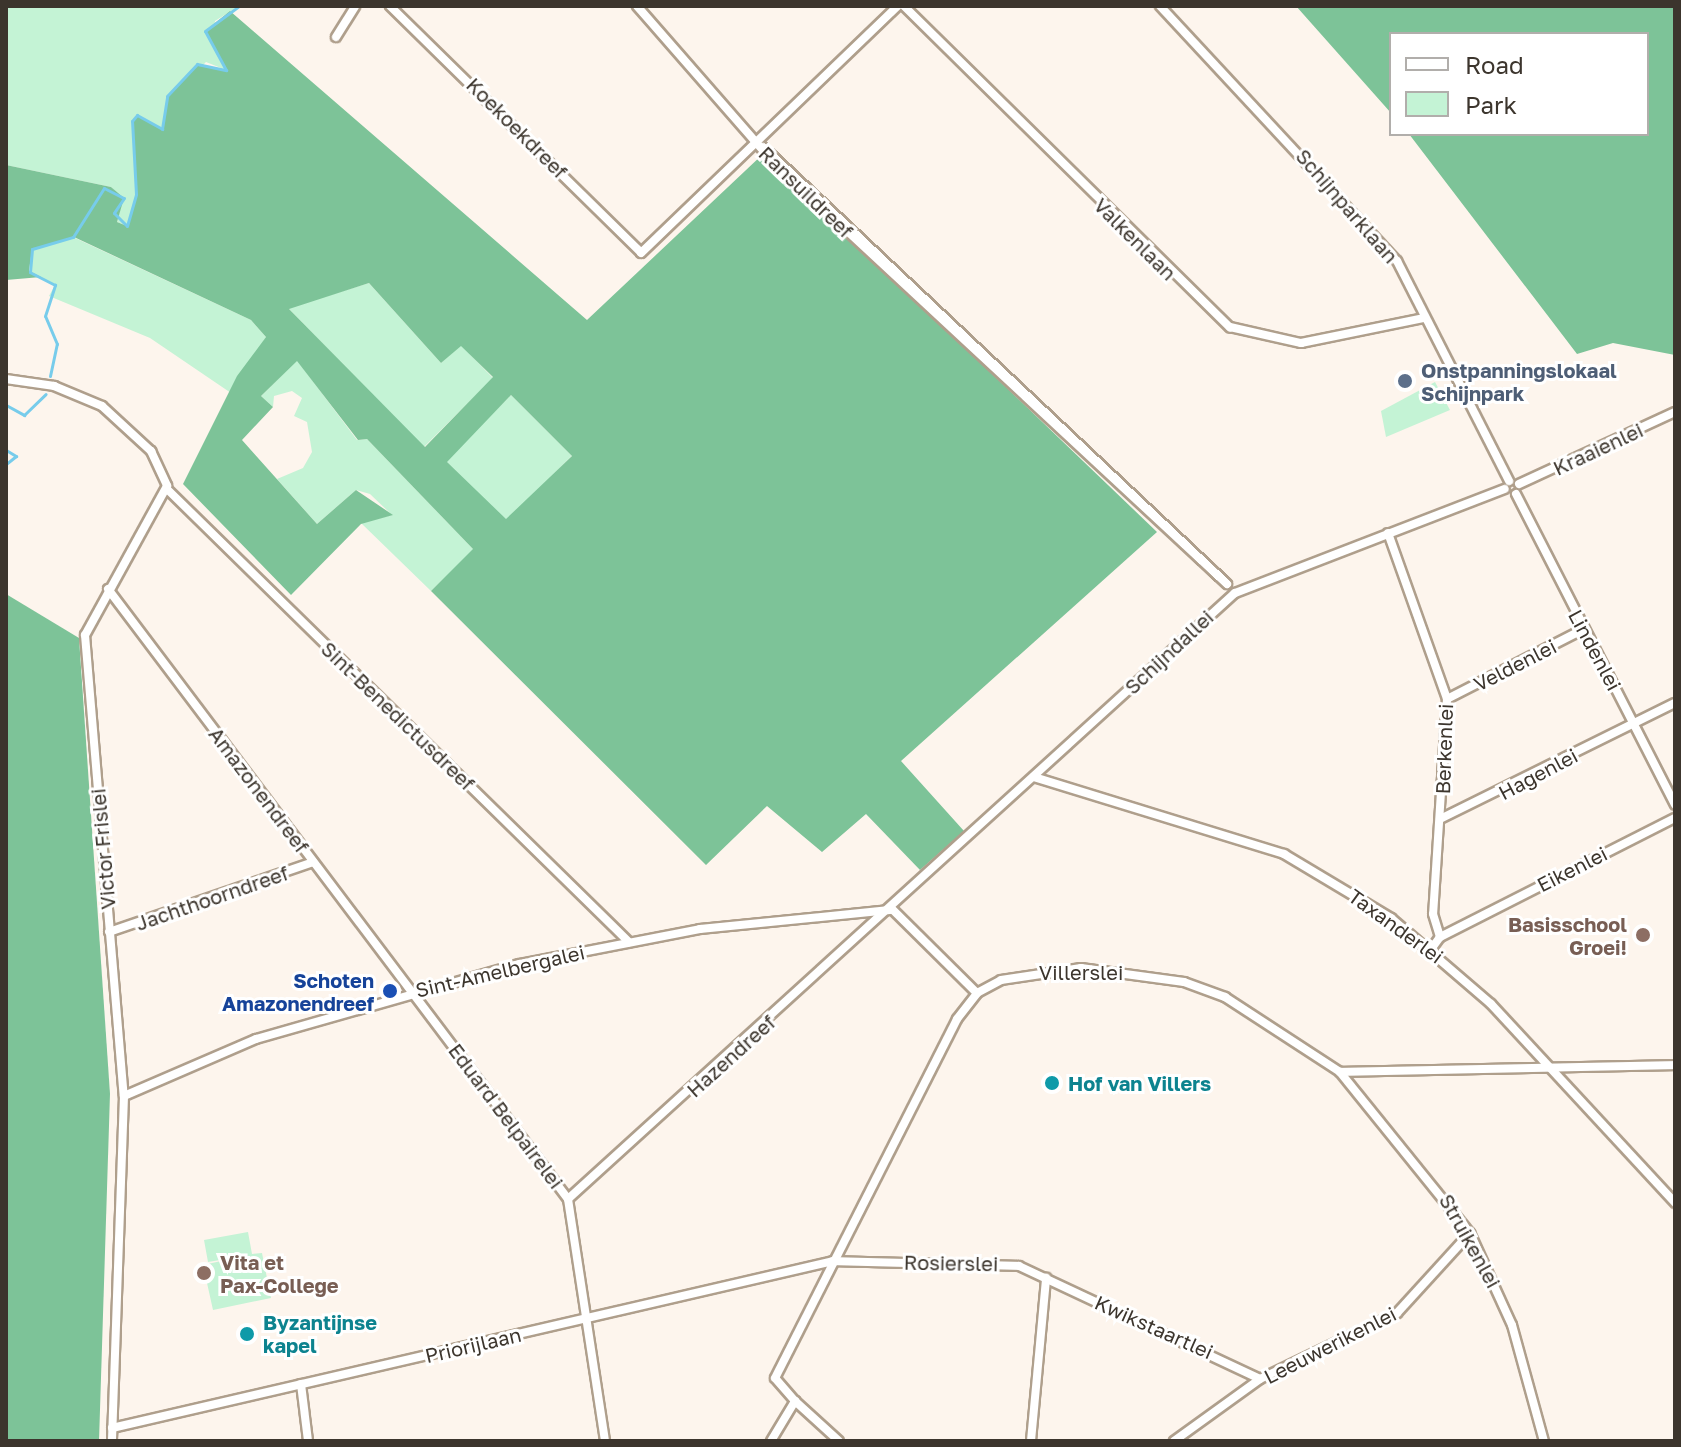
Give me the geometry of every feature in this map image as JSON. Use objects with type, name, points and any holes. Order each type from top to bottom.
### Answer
[{"type":"street","points":[[336,37],[355,6]]},
{"type":"street","name":"Koekoekdreef","points":[[390,6],[641,253],[755,143]]},
{"type":"street","name":"Ransuildreef","points":[[637,6],[755,143],[1235,593]]},
{"type":"street","points":[[755,143],[901,6]]},
{"type":"street","name":"Valkenlaan","points":[[901,6],[1230,327],[1301,343],[1424,318]]},
{"type":"street","name":"Schijnparklaan","points":[[1160,6],[1359,215],[1397,261],[1507,485]]},
{"type":"street","points":[[6,379],[72,392],[112,413],[151,451],[168,490]]},
{"type":"street","name":"Kraaienlei","points":[[1519,484],[1675,412]]},
{"type":"street","points":[[1519,484],[1516,494],[1507,485],[1519,484]]},
{"type":"street","name":"Schijndallei","points":[[893,910],[1235,593],[1507,485]]},
{"type":"street","name":"Victor Frislei","points":[[112,1441],[124,1096],[85,635],[108,589],[168,490]]},
{"type":"street","name":"Sint-Benedictusdreef","points":[[168,490],[629,942]]},
{"type":"street","name":"Lindenlei","points":[[1516,494],[1675,805]]},
{"type":"street","name":"Berkenlei","points":[[1388,533],[1447,699],[1433,927]]},
{"type":"street","name":"Amazonendreef","points":[[108,589],[411,991]]},
{"type":"street","name":"Veldenlei","points":[[1447,699],[1584,629]]},
{"type":"street","name":"Hagenlei","points":[[1440,819],[1675,703]]},
{"type":"street","name":"Taxanderlei","points":[[1034,777],[1284,854],[1420,940],[1432,948],[1552,1068],[1675,1203]]},
{"type":"street","name":"Eikenlei","points":[[1432,948],[1440,937],[1675,818]]},
{"type":"street","name":"Jachthoorndreef","points":[[109,932],[313,862]]},
{"type":"street","points":[[839,1441],[775,1378],[957,1019],[977,993],[893,910]]},
{"type":"street","name":"Sint-Amelbergalei","points":[[124,1096],[256,1039],[411,991],[629,942],[893,910]]},
{"type":"street","name":"Hazendreef","points":[[568,1199],[893,910]]},
{"type":"street","points":[[1420,940],[1433,927],[1440,937]]},
{"type":"street","name":"Villerslei","points":[[977,993],[1048,969],[1132,971],[1184,982],[1257,1014],[1340,1072]]},
{"type":"street","name":"Eduard Belpairelei","points":[[411,991],[568,1199],[605,1441]]},
{"type":"street","points":[[1340,1072],[1675,1065]]},
{"type":"street","name":"Struikenlei","points":[[1340,1072],[1470,1233],[1512,1325],[1544,1441]]},
{"type":"street","name":"Leeuwerikenlei","points":[[1174,1441],[1260,1379],[1397,1313],[1470,1233]]},
{"type":"street","name":"Rosierslei","points":[[833,1261],[1001,1264],[1046,1278]]},
{"type":"street","name":"Priorijlaan","points":[[112,1428],[833,1261]]},
{"type":"street","points":[[1031,1441],[1046,1278]]},
{"type":"street","name":"Kwikstaartlei","points":[[1046,1278],[1260,1379]]},
{"type":"street","points":[[301,1384],[308,1441]]},
{"type":"street","points":[[771,1441],[795,1401]]},
{"type":"green space","points":[[6,6],[239,6],[215,21],[212,44],[226,70],[206,62],[176,93],[162,129],[142,117],[132,121],[136,194],[127,226],[117,222],[123,198],[111,187],[6,165]]},
{"type":"green space","points":[[1296,6],[1675,6],[1675,355],[1613,343],[1577,354],[1411,136],[1649,136],[1649,32],[1389,32],[1389,111]]},
{"type":"green space","points":[[230,11],[587,320],[763,154],[1157,532],[901,761],[964,831],[920,870],[866,814],[822,852],[767,806],[706,865],[431,591],[473,549],[367,439],[358,440],[297,361],[261,396],[273,407],[242,440],[317,524],[356,490],[393,515],[361,524],[291,595],[183,484],[237,376],[266,337],[251,320],[74,237],[32,249],[29,271],[41,277],[6,280],[6,165],[111,187],[124,198],[117,222],[127,226],[136,194],[132,121],[137,115],[162,129],[167,96],[197,64],[226,70],[205,31]],"holes":[[[369,283],[441,363],[461,346],[493,377],[425,447],[289,309]],[[511,395],[572,456],[506,519],[447,462]]]},
{"type":"green space","points":[[73,237],[251,320],[266,337],[231,393],[150,338],[49,296],[55,285],[30,272],[29,255],[36,246]]},
{"type":"green space","points":[[369,283],[441,363],[461,345],[493,378],[424,447],[288,308]]},
{"type":"green space","points":[[297,360],[357,440],[367,439],[474,550],[431,591],[361,523],[392,515],[370,494],[356,490],[317,524],[277,479],[303,468],[312,452],[307,422],[294,416],[302,398],[292,391],[274,396],[273,407],[261,396]]},
{"type":"green space","points":[[1435,382],[1450,410],[1386,437],[1381,411]]},
{"type":"green space","points":[[511,395],[572,456],[506,522],[445,461]]},
{"type":"green space","points":[[6,594],[79,638],[110,1094],[99,1441],[6,1441]]},
{"type":"green space","points":[[248,1232],[252,1254],[262,1253],[271,1298],[213,1310],[203,1265],[244,1256],[208,1262],[204,1240]]},
{"type":"waterway","points":[[50,376],[57,344],[45,316],[55,285],[30,272],[32,249],[73,237],[104,188],[124,198],[114,213],[127,226],[136,194],[132,121],[137,115],[162,129],[167,96],[197,64],[226,70],[205,31],[239,6]]},
{"type":"waterway","points":[[6,405],[24,415],[46,394]]},
{"type":"waterway","points":[[6,450],[16,456],[6,464]]},
{"type":"place","name":"Onstpanningslokaal Schijnpark","points":[[1405,381]]},
{"type":"place","name":"Basisschool Groei!","points":[[1643,935]]},
{"type":"place","name":"Schoten Amazonendreef","points":[[390,991]]},
{"type":"place","name":"Hof van Villers","points":[[1052,1083]]},
{"type":"place","name":"Vita et Pax-College","points":[[204,1273]]},
{"type":"place","name":"Byzantijnse kapel","points":[[247,1334]]}]
